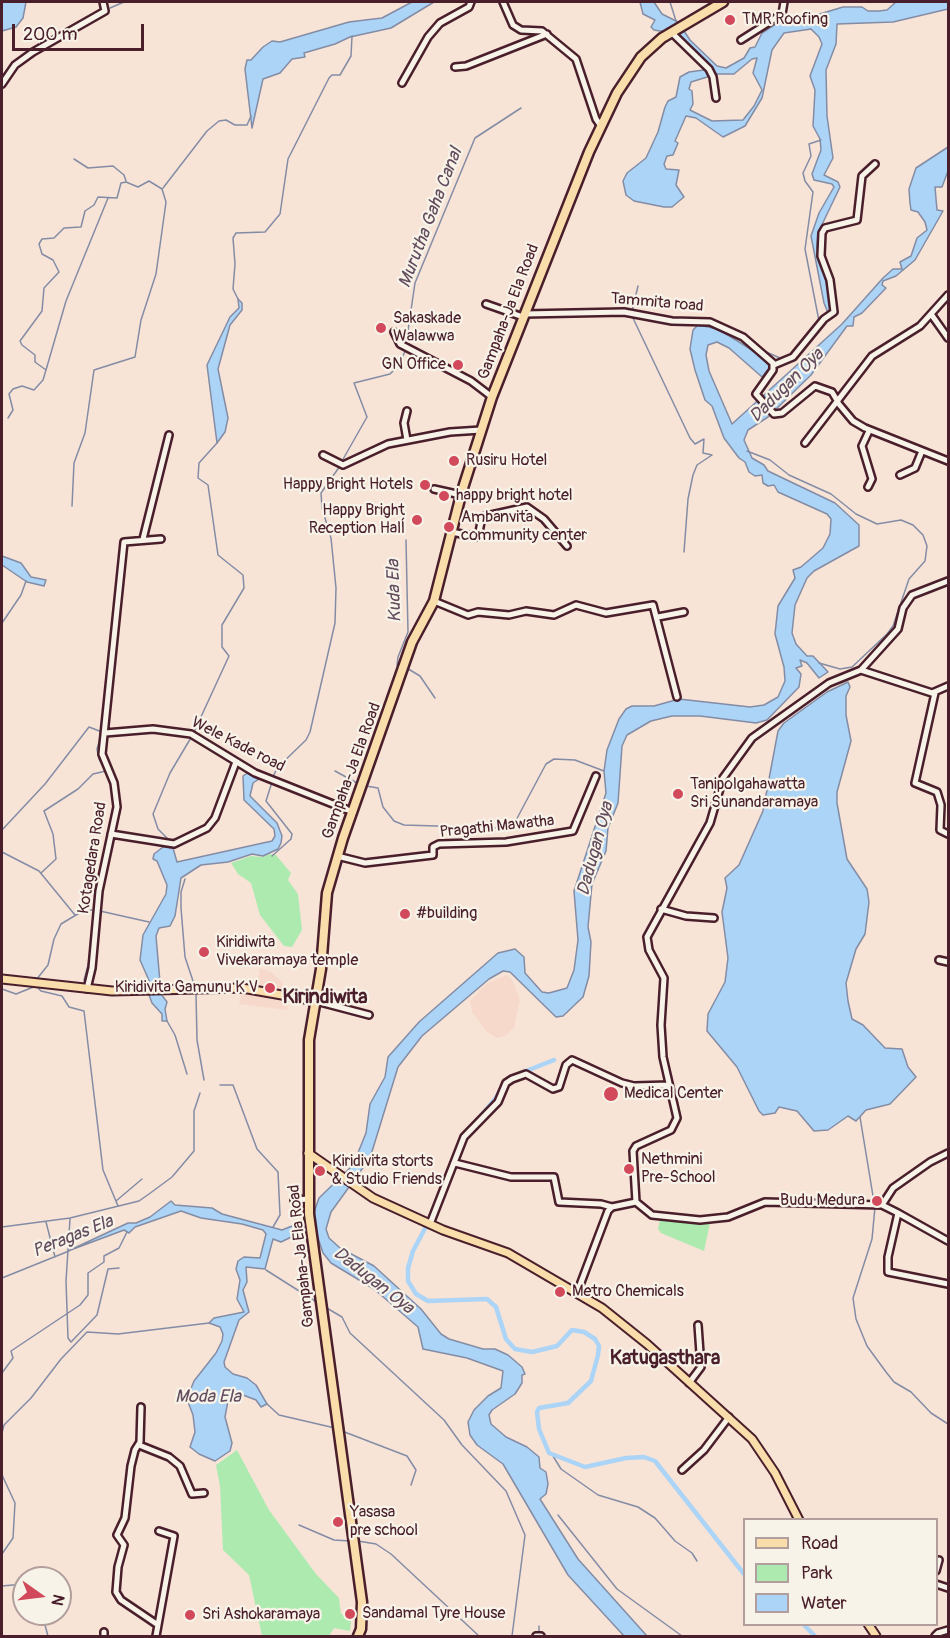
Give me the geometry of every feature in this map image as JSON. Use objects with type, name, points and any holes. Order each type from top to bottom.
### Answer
[{"type":"highway","name":"Gampaha-Ja Ela Road","points":[[358,1636],[361,1629],[362,1602],[352,1541],[309,1200],[309,1040],[316,1001],[326,895],[337,856],[412,642],[434,600],[461,495],[492,397],[573,189],[629,71],[641,57],[675,30],[719,2]]},
{"type":"main road","points":[[2,979],[87,989],[165,991],[242,988],[316,1001]]},
{"type":"main road","points":[[308,1154],[394,1209],[508,1253],[577,1293],[640,1338],[752,1438],[763,1453],[798,1518]]},
{"type":"street","points":[[2,84],[15,65],[33,52],[105,11],[103,2]]},
{"type":"street","points":[[402,83],[428,37],[440,23],[468,8],[471,2]]},
{"type":"street","points":[[503,2],[513,25],[521,30],[547,34],[576,59],[596,118],[601,126]]},
{"type":"street","points":[[741,40],[782,14],[784,2]]},
{"type":"street","points":[[675,30],[714,77],[716,98]]},
{"type":"street","points":[[455,67],[466,66],[547,34]]},
{"type":"street","points":[[874,164],[862,176],[857,220],[825,228],[822,233],[821,256],[830,280],[834,312],[824,319],[793,357],[774,365],[756,394],[774,414],[782,412],[817,386],[832,392],[853,421],[869,430],[948,461]]},
{"type":"street","points":[[806,443],[878,350],[908,334],[948,296]]},
{"type":"street","points":[[486,304],[523,315]]},
{"type":"street","name":"Tammita road","points":[[523,315],[624,312],[672,321],[710,322],[743,337],[774,365]]},
{"type":"street","points":[[931,314],[948,338]]},
{"type":"street","points":[[394,333],[400,344],[406,345],[438,365],[471,381],[492,397]]},
{"type":"street","points":[[407,411],[404,423],[407,440]]},
{"type":"street","points":[[323,454],[343,465],[388,444],[450,432],[481,430]]},
{"type":"street","points":[[867,487],[872,479],[862,446],[869,430]]},
{"type":"street","points":[[161,539],[143,539],[169,435]]},
{"type":"street","points":[[900,475],[915,468],[922,451]]},
{"type":"street","points":[[434,489],[461,495]]},
{"type":"street","points":[[451,532],[478,537],[482,517],[527,507],[544,519],[567,546]]},
{"type":"street","name":"Kotagedara Road","points":[[87,989],[92,968],[99,891],[117,795],[102,754],[107,684],[114,652],[113,628],[120,602],[124,542],[143,539]]},
{"type":"street","points":[[948,581],[912,595],[907,600],[898,629],[861,670],[829,683],[752,738],[723,778],[710,823],[661,909],[646,942],[664,978],[661,1025],[669,1085],[677,1118],[671,1130],[636,1146],[633,1151],[636,1202],[652,1215],[694,1220],[718,1219],[775,1201],[882,1205],[948,1241]]},
{"type":"street","points":[[434,600],[468,615],[478,612],[508,615],[526,611],[554,615],[576,605],[606,613],[653,605],[658,617],[677,698]]},
{"type":"street","points":[[658,617],[684,612]]},
{"type":"street","points":[[861,670],[935,693],[948,686]]},
{"type":"street","points":[[935,693],[915,783],[937,792],[941,805],[940,830],[948,834]]},
{"type":"street","name":"Wele Kade road","points":[[105,733],[174,729],[193,735],[255,773],[353,812]]},
{"type":"street","points":[[111,834],[172,844],[210,826],[236,762]]},
{"type":"street","name":"Pragathi Mawatha","points":[[337,856],[365,863],[433,855],[434,847],[439,844],[506,842],[573,831],[596,776]]},
{"type":"street","points":[[661,909],[686,916],[714,918]]},
{"type":"street","points":[[939,960],[948,962]]},
{"type":"street","points":[[316,1001],[369,1015]]},
{"type":"street","points":[[430,1224],[464,1137],[498,1102],[506,1083],[518,1076],[525,1074],[553,1089],[559,1087],[566,1065],[572,1060],[622,1083],[634,1086],[669,1085]]},
{"type":"street","points":[[882,1205],[893,1188],[930,1162],[948,1153]]},
{"type":"street","points":[[455,1163],[511,1177],[554,1177],[559,1202],[601,1204],[612,1207],[636,1202]]},
{"type":"street","points":[[294,1200],[309,1200]]},
{"type":"street","points":[[577,1293],[605,1217],[612,1207]]},
{"type":"street","points":[[898,1213],[888,1257],[888,1272],[948,1284]]},
{"type":"street","points":[[689,1383],[701,1367],[698,1325]]},
{"type":"street","points":[[141,1407],[139,1445],[135,1450],[131,1466],[125,1518],[117,1535],[124,1545],[117,1576],[117,1596],[158,1625]]},
{"type":"street","points":[[682,1470],[704,1450],[729,1417]]},
{"type":"street","points":[[139,1445],[169,1457],[180,1466],[192,1494],[204,1493]]},
{"type":"street","points":[[156,1636],[174,1536],[159,1531]]},
{"type":"street","points":[[935,1636],[948,1630]]},
{"type":"shaded area","name":"Kiridivita Gamunu K V","points":[[260,968],[271,972],[282,982],[283,996],[289,1000],[287,1010],[239,1004],[242,991],[256,991]]},
{"type":"shaded area","points":[[506,975],[512,979],[520,1000],[514,1028],[505,1036],[496,1038],[486,1031],[472,1012],[470,1001],[486,984]]},
{"type":"green space","points":[[270,854],[276,855],[291,873],[288,880],[298,894],[302,930],[292,947],[284,946],[260,915],[251,883],[238,874],[231,863],[251,856],[263,857]]},
{"type":"green space","points":[[660,1220],[710,1223],[704,1251],[661,1233],[658,1229]]},
{"type":"green space","points":[[237,1450],[269,1510],[316,1574],[339,1598],[341,1614],[350,1618],[350,1631],[334,1628],[329,1636],[262,1636],[249,1575],[223,1550],[220,1486],[216,1465]]},
{"type":"water","points":[[2,2],[26,2],[23,18],[16,27],[2,31]]},
{"type":"water","points":[[412,2],[434,2],[391,28],[350,37],[304,53],[305,57],[292,59],[280,73],[263,79],[252,128],[245,69],[247,60],[251,60],[263,47],[272,41],[280,42],[349,22],[382,18]]},
{"type":"water","points":[[640,2],[654,2],[662,14],[678,22],[690,40],[717,66],[726,68],[744,58],[750,48],[755,47],[762,33],[782,20],[813,16],[843,7],[862,7],[868,11],[879,11],[887,10],[896,2],[948,2],[948,9],[893,22],[837,24],[836,44],[826,70],[827,116],[833,158],[824,175],[838,182],[840,187],[818,233],[817,248],[833,307],[831,312],[828,313],[824,303],[811,236],[819,213],[834,187],[832,184],[814,180],[812,174],[821,150],[820,139],[813,126],[815,90],[810,76],[822,44],[819,37],[811,29],[784,33],[772,50],[762,98],[745,126],[723,137],[696,118],[686,116],[675,141],[678,143],[673,155],[667,156],[664,164],[666,169],[679,170],[676,185],[684,197],[672,207],[664,207],[634,201],[626,195],[623,181],[627,173],[646,158],[658,132],[665,107],[668,101],[676,97],[680,77],[689,72],[711,69],[690,47],[666,32],[654,30],[651,27],[655,20],[643,14]],"holes":[[[757,58],[753,73],[762,90],[754,106],[743,120],[712,121],[690,110],[693,104],[692,91],[689,89],[691,82],[717,74],[734,74],[752,59]]]},
{"type":"water","points":[[948,147],[948,171],[942,187],[935,187],[937,210],[943,211],[915,260],[896,276],[883,281],[882,285],[886,288],[862,313],[854,317],[853,326],[847,326],[811,375],[768,417],[748,430],[744,440],[752,458],[764,465],[768,471],[835,503],[859,525],[859,546],[814,571],[807,578],[795,605],[792,633],[796,644],[807,656],[813,656],[828,672],[819,678],[807,663],[800,660],[802,666],[796,668],[801,674],[799,687],[767,720],[756,723],[700,716],[672,716],[651,721],[627,735],[622,746],[618,803],[608,828],[606,851],[592,884],[588,927],[591,942],[589,976],[583,997],[563,1016],[556,1017],[510,972],[503,971],[489,979],[422,1036],[398,1067],[370,1158],[331,1212],[326,1229],[329,1238],[340,1248],[374,1266],[421,1309],[441,1334],[449,1339],[483,1349],[495,1349],[508,1355],[522,1367],[525,1374],[522,1375],[522,1383],[515,1394],[492,1410],[489,1415],[491,1424],[506,1437],[527,1447],[539,1457],[540,1468],[546,1472],[548,1484],[546,1494],[540,1499],[578,1559],[647,1636],[624,1636],[568,1575],[503,1464],[477,1445],[470,1435],[468,1422],[474,1410],[488,1396],[501,1388],[503,1371],[467,1358],[423,1349],[418,1327],[374,1289],[331,1263],[323,1253],[314,1226],[281,1242],[273,1239],[265,1269],[246,1267],[247,1282],[243,1290],[249,1312],[239,1320],[224,1362],[225,1367],[233,1374],[247,1378],[256,1385],[267,1404],[261,1407],[256,1400],[230,1390],[225,1417],[232,1443],[230,1451],[215,1461],[190,1447],[195,1432],[193,1415],[188,1402],[190,1391],[194,1381],[216,1353],[222,1341],[223,1334],[220,1327],[209,1323],[214,1318],[244,1312],[237,1299],[240,1280],[236,1269],[238,1261],[244,1257],[260,1258],[266,1234],[263,1230],[242,1224],[201,1218],[181,1211],[135,1227],[129,1233],[124,1230],[68,1251],[128,1223],[136,1223],[150,1217],[171,1201],[175,1205],[212,1208],[222,1214],[282,1230],[312,1218],[319,1198],[353,1165],[366,1133],[370,1104],[385,1077],[388,1057],[419,1022],[498,953],[515,949],[524,957],[525,973],[542,992],[549,993],[567,988],[574,970],[578,940],[574,891],[606,793],[604,771],[607,750],[619,719],[626,709],[632,706],[654,706],[679,699],[750,707],[764,705],[778,697],[785,681],[784,667],[775,634],[778,606],[795,578],[793,570],[801,567],[823,548],[830,534],[831,519],[827,514],[778,492],[774,485],[768,486],[763,483],[762,475],[755,476],[749,472],[745,462],[739,458],[724,438],[712,406],[705,400],[695,370],[690,349],[693,330],[698,325],[718,329],[760,355],[770,367],[762,377],[729,348],[717,342],[708,345],[706,355],[709,371],[732,424],[842,324],[883,278],[893,269],[902,269],[900,262],[911,256],[917,238],[927,230],[918,212],[911,210],[909,189],[916,168]]},
{"type":"water","points":[[238,299],[242,303],[242,310],[230,325],[218,369],[228,418],[225,432],[217,443],[207,365],[230,317],[239,308]]},
{"type":"water","points":[[2,556],[21,563],[31,577],[46,580],[44,586],[27,582],[2,565]]},
{"type":"water","points":[[848,682],[850,687],[846,696],[846,715],[851,741],[837,792],[837,803],[847,859],[867,889],[869,902],[865,934],[856,949],[846,983],[848,1001],[852,1019],[863,1025],[885,1048],[902,1049],[908,1067],[916,1077],[890,1104],[866,1110],[856,1121],[848,1116],[828,1130],[814,1131],[797,1111],[779,1107],[775,1113],[763,1115],[759,1111],[737,1067],[707,1031],[708,1014],[725,982],[728,958],[722,912],[727,888],[725,878],[739,865],[763,811],[778,731],[784,723],[827,692]]},
{"type":"water","points":[[249,772],[262,777],[253,783],[250,796],[277,823],[282,836],[281,843],[278,849],[263,856],[252,854],[228,862],[201,865],[181,878],[175,916],[170,926],[159,928],[156,936],[161,994],[167,1002],[165,1009],[167,1021],[162,1021],[162,1014],[152,1003],[149,995],[152,994],[151,985],[140,960],[143,935],[166,894],[167,885],[157,861],[153,859],[154,854],[163,847],[173,848],[177,862],[272,841],[275,836],[274,829],[244,800],[243,776]]},
{"type":"waterway","points":[[110,8],[124,2]]},
{"type":"waterway","points":[[670,2],[676,21]]},
{"type":"waterway","points":[[66,30],[101,11]]},
{"type":"waterway","points":[[238,299],[233,289],[235,264],[233,238],[236,233],[265,232],[280,214],[288,159],[329,78],[332,75],[340,75],[351,56],[352,36]]},
{"type":"waterway","points":[[2,79],[8,71]]},
{"type":"waterway","name":"Murutha Gaha Canal","points":[[406,344],[415,283],[475,138],[521,108]]},
{"type":"waterway","points":[[163,188],[207,131],[219,121],[226,120],[235,125],[247,125],[251,116]]},
{"type":"waterway","points":[[819,321],[805,249],[813,192],[805,181],[803,173],[811,156],[809,144],[821,140]]},
{"type":"waterway","points":[[74,159],[88,168],[113,166],[124,175],[126,181]]},
{"type":"waterway","points":[[8,418],[13,410],[9,394],[13,389],[22,386],[34,390],[43,380],[46,370],[35,362],[35,355],[20,341],[42,311],[44,288],[59,272],[53,260],[42,254],[39,244],[42,239],[54,238],[64,228],[81,227],[85,211],[94,205],[98,197],[117,198],[121,183],[126,182],[138,187],[149,181],[162,189],[166,202],[156,274],[141,320],[135,357],[94,370],[85,433],[74,463],[72,506]]},
{"type":"waterway","points":[[46,370],[66,301],[108,198]]},
{"type":"waterway","points":[[632,311],[638,286]]},
{"type":"waterway","points":[[632,316],[690,438],[695,444],[704,439],[703,453],[712,455],[697,465],[693,475],[688,499],[684,552]]},
{"type":"waterway","name":"Murutha Gaha Canal","points":[[342,461],[367,417],[354,383],[390,374],[399,365],[406,349]]},
{"type":"waterway","name":"Dadugan Oya","points":[[764,351],[780,358],[792,354]]},
{"type":"waterway","points":[[194,732],[229,656],[222,647],[222,625],[244,588],[243,575],[218,555],[208,485],[198,478],[199,463],[217,443]]},
{"type":"waterway","points":[[747,451],[770,460],[789,475],[831,494],[856,514],[877,524],[901,520],[913,525],[923,535],[927,546],[925,561],[909,579],[893,626],[887,634],[852,667],[840,669],[819,663]]},
{"type":"waterway","name":"Murutha Gaha Canal","points":[[273,777],[277,768],[306,740],[310,732],[335,623],[336,588],[331,538],[322,508],[321,493],[340,466]]},
{"type":"waterway","name":"Kuda Ela","points":[[401,666],[397,665],[398,657],[408,632],[406,540]]},
{"type":"waterway","points":[[2,623],[21,595],[26,581]]},
{"type":"waterway","points":[[405,667],[420,676],[435,698]]},
{"type":"waterway","points":[[2,830],[45,784],[89,727],[102,732],[97,749],[99,759],[107,774]]},
{"type":"waterway","points":[[170,841],[158,829],[153,814],[170,773],[192,736]]},
{"type":"waterway","points":[[366,786],[378,788],[383,807],[394,821],[404,825],[501,828],[514,824],[546,764],[554,759],[575,760],[604,771]]},
{"type":"waterway","points":[[41,873],[56,859],[53,834],[44,811],[78,789],[93,774],[106,771]]},
{"type":"waterway","points":[[335,771],[357,783]]},
{"type":"waterway","name":"Murutha Gaha Canal","points":[[272,782],[266,801],[292,834],[291,839],[272,856]]},
{"type":"waterway","points":[[105,850],[114,801]]},
{"type":"waterway","points":[[2,852],[39,871],[75,915]]},
{"type":"waterway","points":[[185,879],[181,892],[185,957],[195,987]]},
{"type":"waterway","points":[[91,950],[96,893]]},
{"type":"waterway","points":[[36,980],[48,965],[54,939],[61,924],[81,912],[92,910]]},
{"type":"waterway","points":[[100,911],[149,922]]},
{"type":"waterway","points":[[84,980],[90,958]]},
{"type":"waterway","points":[[2,989],[16,994],[36,986],[41,991],[62,996],[69,1007],[84,1011],[103,1170],[118,1206]]},
{"type":"waterway","points":[[196,994],[197,1040],[204,1080]]},
{"type":"waterway","points":[[167,1021],[175,1035],[187,1074]]},
{"type":"waterway","points":[[521,1073],[554,1060]]},
{"type":"waterway","points":[[462,1138],[496,1098],[505,1081]]},
{"type":"waterway","points":[[220,1085],[233,1085],[257,1149],[278,1172],[280,1215],[273,1227]]},
{"type":"waterway","points":[[2,1227],[70,1218],[139,1201],[172,1177],[194,1151],[194,1111],[200,1093]]},
{"type":"waterway","points":[[860,1117],[874,1202]]},
{"type":"waterway","points":[[116,1201],[142,1179]]},
{"type":"waterway","points":[[875,1207],[872,1239],[853,1298],[856,1319],[867,1346],[894,1382],[911,1392],[931,1413],[948,1424]]},
{"type":"waterway","points":[[70,1219],[66,1281],[68,1338],[71,1342],[97,1315],[108,1269],[119,1268]]},
{"type":"waterway","name":"Dadugan Oya","points":[[429,1221],[413,1251],[408,1268],[408,1281],[416,1294],[428,1301],[487,1299],[496,1307],[506,1339],[515,1349],[532,1352],[557,1346],[572,1330],[584,1332],[595,1339],[599,1346],[591,1381],[568,1403],[539,1408],[537,1412],[539,1429],[549,1453],[585,1467],[626,1458],[644,1457],[655,1461],[743,1573]]},
{"type":"waterway","points":[[46,1222],[55,1257]]},
{"type":"waterway","name":"Peragas Ela","points":[[2,1373],[13,1358],[11,1351],[80,1305],[88,1295],[88,1273],[104,1262],[104,1256],[119,1248],[127,1232]]},
{"type":"waterway","name":"Peragas Ela","points":[[2,1278],[69,1251]]},
{"type":"waterway","points":[[266,1270],[318,1303]]},
{"type":"waterway","points":[[325,1307],[342,1317],[350,1333],[444,1420],[462,1445],[506,1491],[525,1535],[512,1636]]},
{"type":"waterway","points":[[2,1433],[4,1425],[31,1398],[61,1359],[87,1332],[118,1334],[209,1323]]},
{"type":"waterway","points":[[267,1404],[279,1415],[335,1428]]},
{"type":"waterway","points":[[342,1431],[407,1456],[416,1470],[411,1485]]},
{"type":"waterway","points":[[553,1456],[561,1469],[598,1495],[638,1507],[655,1518],[675,1541],[692,1553],[697,1561]]},
{"type":"waterway","points":[[2,1475],[15,1503],[13,1538],[2,1554]]},
{"type":"waterway","points":[[558,1515],[617,1589],[682,1636]]},
{"type":"waterway","points":[[299,1525],[334,1540],[350,1541]]},
{"type":"waterway","points":[[358,1541],[376,1544],[391,1554],[479,1636]]},
{"type":"waterway","points":[[2,1586],[12,1585]]},
{"type":"waterway","points":[[45,1626],[48,1636]]},
{"type":"waterway","points":[[539,1626],[539,1634]]},
{"type":"waterway","points":[[805,1626],[815,1636]]},
{"type":"place","name":"TMR Roofing","points":[[730,20]]},
{"type":"place","name":"Sakaskade Walawwa","points":[[381,328]]},
{"type":"place","name":"GN Office","points":[[458,365]]},
{"type":"place","name":"Rusiru Hotel","points":[[454,461]]},
{"type":"place","name":"Happy Bright Hotels","points":[[425,485]]},
{"type":"place","name":"happy bright hotel","points":[[444,496]]},
{"type":"place","name":"Happy Bright Reception Halĺ","points":[[417,520]]},
{"type":"place","name":"Ambanvita community center","points":[[449,527]]},
{"type":"place","name":"Tanipolgahawatta Sri Sunandaramaya","points":[[678,794]]},
{"type":"place","name":"#building","points":[[405,914]]},
{"type":"place","name":"Kiridiwita Vivekaramaya temple","points":[[204,952]]},
{"type":"place","name":"Kiridivita Gamunu K V","points":[[270,988]]},
{"type":"place","name":"Medical Center","points":[[611,1094]]},
{"type":"place","name":"Nethmini Pre-School","points":[[629,1169]]},
{"type":"place","name":"Kiridivita storts & Studio Friends","points":[[320,1171]]},
{"type":"place","name":"Budu Medura","points":[[877,1201]]},
{"type":"place","name":"Metro Chemicals","points":[[560,1292]]},
{"type":"place","name":"Yasasa pre school","points":[[338,1522]]},
{"type":"place","name":"Sandamal Tyre House","points":[[350,1614]]},
{"type":"place","name":"Sri Ashokaramaya","points":[[190,1615]]},
{"type":"district","name":"Kirindiwita","points":[[325,998]]},
{"type":"district","name":"Katugasthara","points":[[665,1359]]},
{"type":"water label","name":"Moda Ela","points":[[208,1397]]}]
